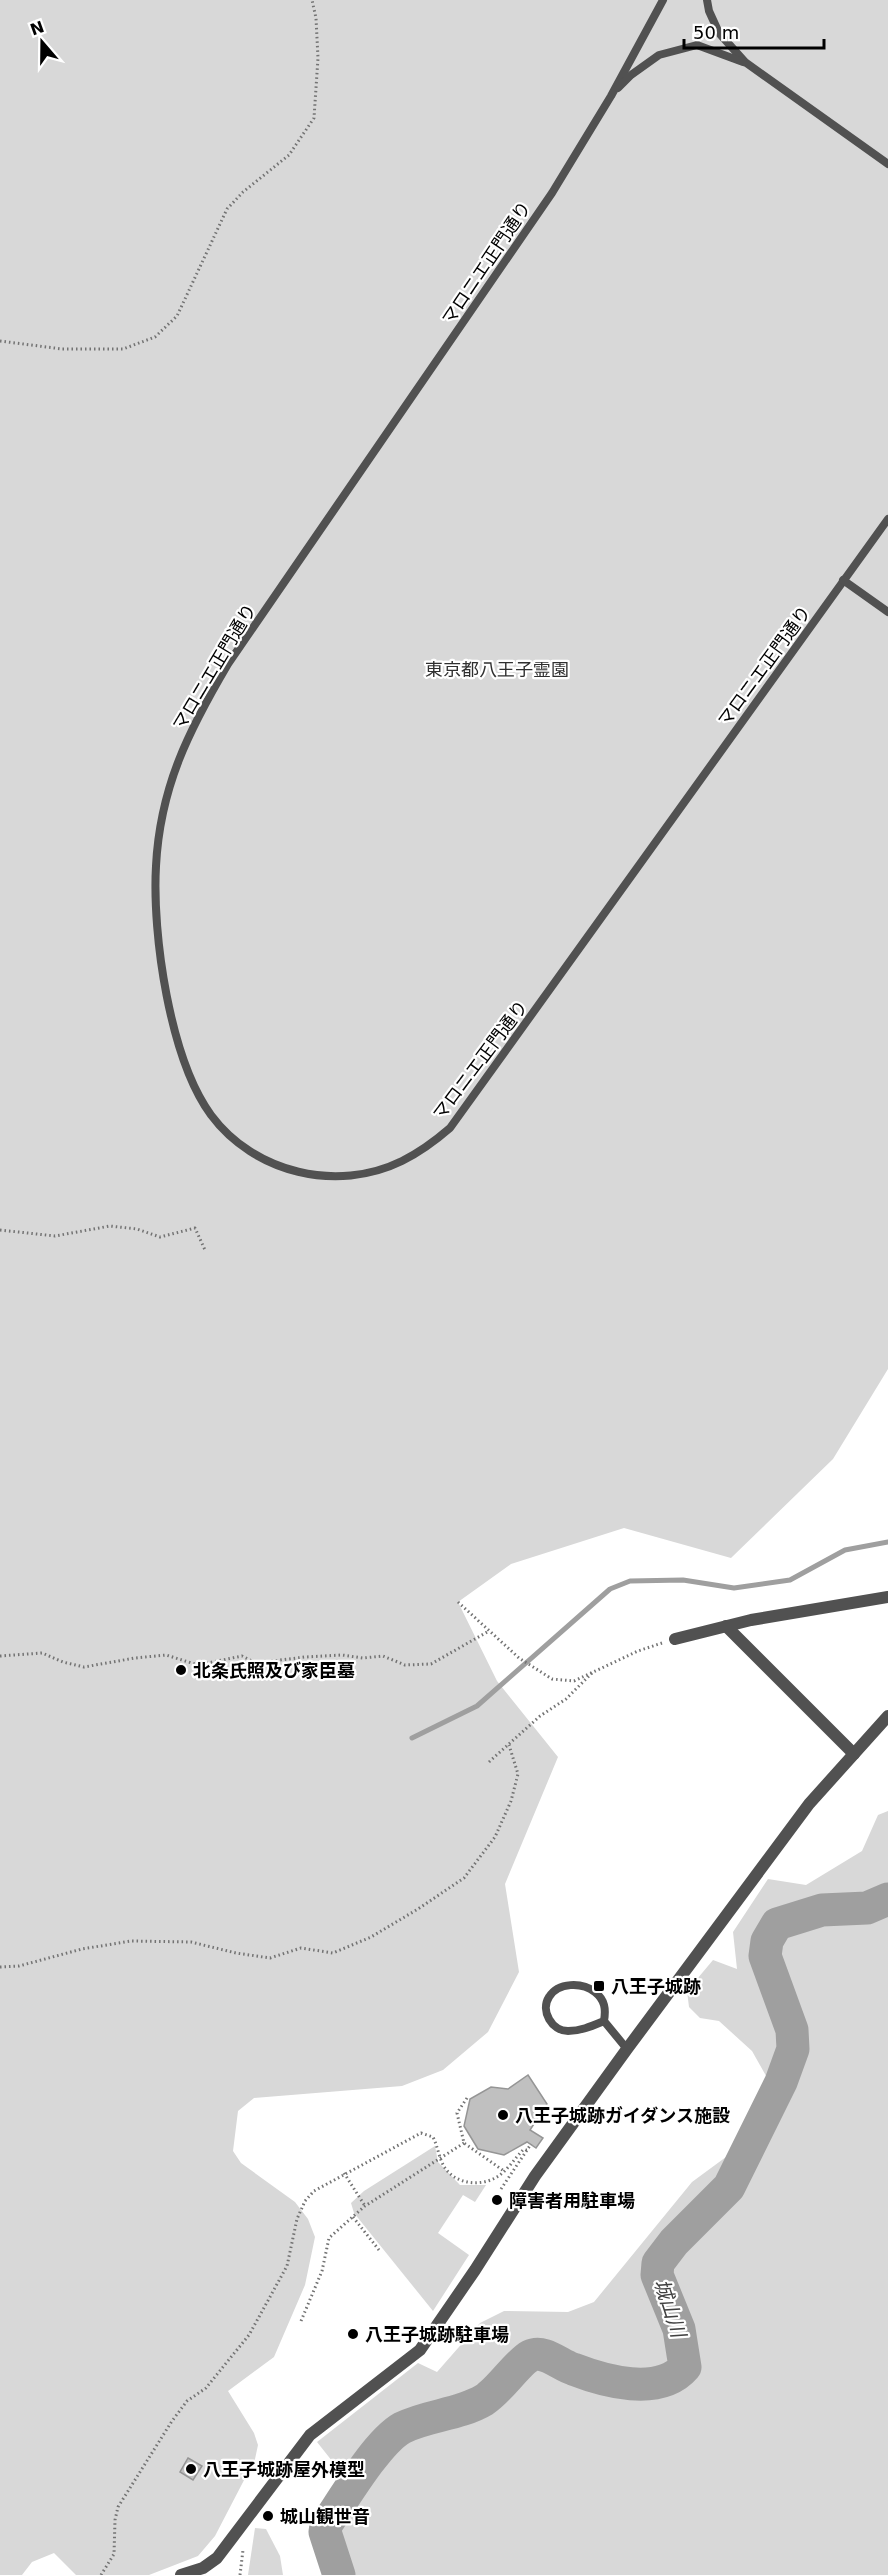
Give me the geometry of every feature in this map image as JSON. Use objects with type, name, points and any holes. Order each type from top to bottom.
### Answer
[{"type":"street","points":[[675,1639],[726,1626],[880,1596],[888,1597]]},
{"type":"street","points":[[726,1626],[854,1754]]},
{"type":"street","points":[[181,2575],[203,2568],[217,2558],[310,2435],[420,2350],[475,2271],[535,2176],[627,2049],[809,1804],[888,1716]]},
{"type":"lane","name":"マロニエ正門通り","points":[[663,0],[611,96],[552,193],[228,664],[187,736],[172,776],[156,865],[159,954],[170,1011],[188,1071],[211,1115],[237,1141],[265,1161],[302,1174],[334,1177],[369,1172],[401,1162],[436,1140],[450,1128],[888,519]]},
{"type":"lane","points":[[706,0],[719,33],[745,62],[888,164]]},
{"type":"lane","points":[[611,96],[631,75],[659,55],[697,45],[745,62]]},
{"type":"lane","points":[[843,580],[888,612]]},
{"type":"lane","points":[[604,2021],[583,2029],[566,2031],[557,2028],[550,2021],[545,2009],[548,1998],[557,1989],[586,1986],[603,2001],[606,2010],[604,2021],[627,2049]]},
{"type":"path","points":[[0,341],[62,349],[123,349],[155,337],[177,316],[227,209],[243,192],[289,155],[314,118],[318,58],[316,18],[312,0]]},
{"type":"path","points":[[0,1230],[54,1236],[110,1226],[137,1229],[160,1237],[195,1228],[205,1250]]},
{"type":"path","points":[[458,1602],[519,1658],[539,1673],[552,1679],[574,1681],[638,1651],[675,1639]]},
{"type":"path","points":[[0,1656],[42,1653],[63,1662],[84,1667],[166,1655],[198,1665],[242,1656],[256,1663],[342,1655],[363,1658],[383,1656],[405,1665],[431,1664],[489,1631]]},
{"type":"path","points":[[489,1762],[540,1716],[566,1699],[594,1670]]},
{"type":"path","points":[[0,1967],[19,1966],[82,1949],[131,1941],[191,1942],[236,1953],[270,1958],[301,1948],[333,1953],[370,1937],[418,1909],[464,1878],[495,1837],[511,1801],[518,1774],[509,1745]]},
{"type":"path","points":[[467,2098],[457,2113],[464,2144],[504,2171]]},
{"type":"path","points":[[101,2575],[114,2554],[115,2520],[118,2507],[126,2492],[188,2401],[206,2388],[249,2335],[286,2266],[297,2219],[305,2201],[314,2190],[421,2133],[433,2137],[440,2158],[452,2175],[464,2181],[480,2183],[497,2177],[523,2150],[527,2150]]},
{"type":"path","points":[[301,2321],[322,2271],[329,2238],[365,2206],[464,2144]]},
{"type":"path","points":[[501,2189],[531,2144]]},
{"type":"path","points":[[344,2173],[365,2206]]},
{"type":"path","points":[[353,2217],[379,2250]]},
{"type":"green space","name":"東京都八王子霊園","points":[[0,0],[888,0],[888,1369],[833,1459],[731,1558],[624,1528],[511,1564],[458,1602],[497,1681],[558,1757],[505,1884],[519,1972],[488,2032],[443,2070],[402,2086],[254,2098],[238,2111],[233,2151],[241,2163],[295,2202],[308,2219],[315,2237],[305,2285],[274,2357],[228,2391],[254,2433],[258,2445],[255,2459],[215,2536],[198,2556],[149,2575],[76,2575],[54,2553],[32,2562],[22,2575],[0,2575]]},
{"type":"green space","points":[[888,1811],[888,2575],[343,2575],[347,2569],[328,2499],[340,2471],[317,2442],[418,2363],[437,2372],[480,2323],[504,2311],[568,2312],[594,2302],[692,2182],[726,2157],[762,2098],[769,2081],[752,2051],[719,2021],[700,2018],[689,2007],[687,1991],[713,1960],[737,1969],[733,1932],[768,1879],[806,1885],[862,1851],[878,1815]]},
{"type":"green space","points":[[435,2146],[438,2162],[460,2185],[486,2185],[475,2202],[463,2195],[438,2233],[469,2255],[433,2311],[354,2213],[351,2203],[364,2191]]},
{"type":"green space","points":[[255,2528],[266,2529],[280,2556],[283,2575],[248,2575]]},
{"type":"building","name":"八王子城跡ガイダンス施設","points":[[528,2075],[547,2104],[530,2130],[543,2138],[536,2148],[527,2142],[504,2155],[478,2149],[464,2126],[470,2099],[491,2087],[508,2089]]},
{"type":"building","name":"八王子城跡屋外模型","points":[[188,2458],[202,2466],[193,2480],[180,2472]]},
{"type":"waterway","points":[[412,1738],[477,1706],[610,1589],[630,1581],[683,1580],[734,1588],[790,1580],[845,1550],[888,1542]]},
{"type":"waterway","name":"城山川","points":[[339,2575],[325,2532],[326,2525],[371,2458],[392,2435],[402,2428],[464,2409],[484,2400],[525,2359],[535,2354],[546,2356],[586,2374],[631,2384],[661,2382],[674,2376],[685,2367],[679,2329],[657,2275],[658,2263],[674,2242],[729,2187],[781,2082],[793,2049],[792,2030],[765,1956],[767,1941],[777,1924],[822,1910],[867,1908],[888,1899]]},
{"type":"place","name":"北条氏照及び家臣墓","points":[[181,1670]]},
{"type":"place","name":"八王子城跡","points":[[599,1986]]},
{"type":"place","name":"八王子城跡ガイダンス施設","points":[[503,2115]]},
{"type":"place","name":"障害者用駐車場","points":[[497,2200]]},
{"type":"place","name":"八王子城跡駐車場","points":[[353,2334]]},
{"type":"place","name":"八王子城跡屋外模型","points":[[191,2469]]},
{"type":"place","name":"城山観世音","points":[[268,2516]]}]
